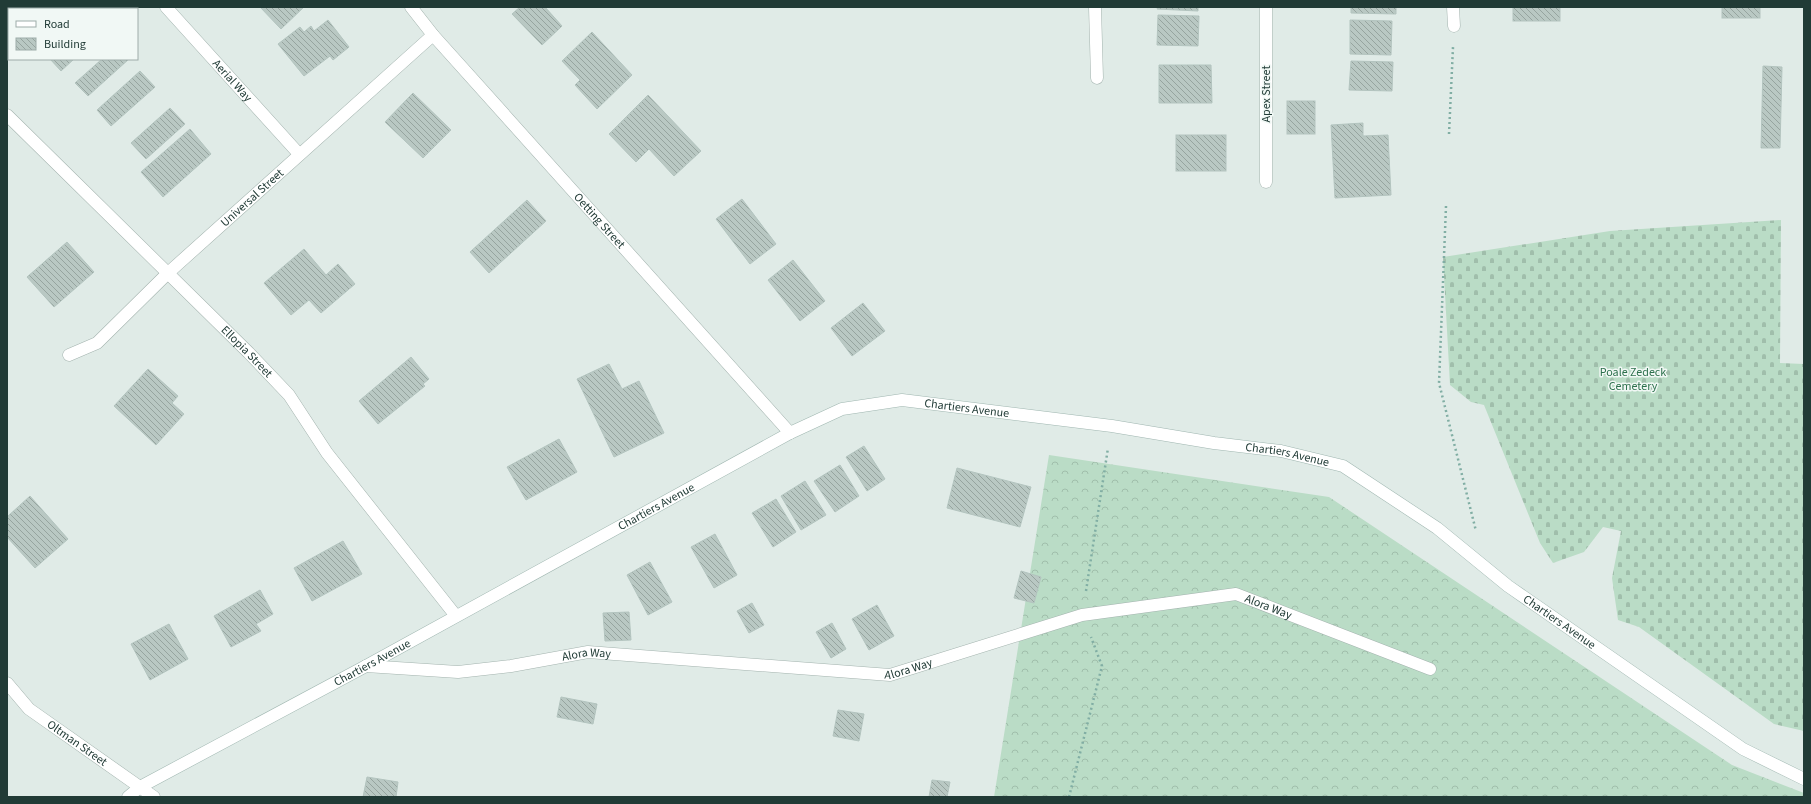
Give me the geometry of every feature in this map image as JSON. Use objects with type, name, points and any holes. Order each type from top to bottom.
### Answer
[{"type":"street","name":"Aerial Way","points":[[166,7],[299,154]]},
{"type":"street","name":"Oetting Street","points":[[411,7],[433,35],[790,433]]},
{"type":"street","points":[[1095,7],[1097,78]]},
{"type":"street","name":"Apex Street","points":[[1266,7],[1266,182]]},
{"type":"street","points":[[1453,7],[1454,26]]},
{"type":"street","name":"Universal Street","points":[[69,355],[97,343],[168,273],[433,35]]},
{"type":"street","name":"Ellopia Street","points":[[7,114],[289,395],[327,453],[456,616]]},
{"type":"street","name":"Chartiers Avenue","points":[[128,797],[140,788],[366,666],[790,433],[842,409],[902,400],[1112,426],[1214,443],[1281,451],[1343,466],[1437,528],[1508,586],[1743,749],[1804,779]]},
{"type":"street","name":"Alora Way","points":[[366,666],[458,672],[511,666],[588,652],[890,675],[1082,615],[1236,594],[1430,669]]},
{"type":"street","name":"Oltman Street","points":[[7,683],[29,709],[154,797]]},
{"type":"path","points":[[1449,134],[1454,26]]},
{"type":"path","points":[[1446,206],[1439,383],[1485,568]]},
{"type":"path","points":[[1069,797],[1102,666],[1082,615],[1112,426]]},
{"type":"green space","name":"Poale Zedeck Cemetery","points":[[1781,220],[1780,363],[1804,364],[1804,731],[1774,724],[1639,627],[1618,620],[1612,578],[1621,531],[1603,527],[1584,552],[1553,563],[1540,543],[1484,405],[1471,402],[1450,385],[1443,257],[1610,231]]},
{"type":"green space","points":[[1049,455],[1329,497],[1732,765],[1804,793],[1804,797],[994,797]]},
{"type":"building","points":[[7,7],[55,8],[8,8]]},
{"type":"building","points":[[260,7],[304,7],[281,29]]},
{"type":"building","points":[[520,7],[545,7],[562,26],[542,45],[512,14]]},
{"type":"building","points":[[1158,7],[1198,7],[1198,11],[1157,9]]},
{"type":"building","points":[[1351,7],[1396,7],[1396,14],[1351,13]]},
{"type":"building","points":[[1513,7],[1560,7],[1560,21],[1513,21]]},
{"type":"building","points":[[1722,7],[1760,7],[1760,18],[1722,18]]},
{"type":"building","points":[[1158,15],[1199,16],[1198,46],[1157,45]]},
{"type":"building","points":[[328,20],[349,47],[333,60],[330,56],[304,76],[278,44],[300,27],[304,32],[311,26],[314,31]]},
{"type":"building","points":[[1350,20],[1392,21],[1391,55],[1350,54]]},
{"type":"building","points":[[592,32],[632,75],[597,109],[575,85],[580,80],[562,61]]},
{"type":"building","points":[[51,60],[73,60],[61,71]]},
{"type":"building","points":[[101,60],[128,60],[88,96],[75,83]]},
{"type":"building","points":[[1351,61],[1393,62],[1392,91],[1349,90]]},
{"type":"building","points":[[1159,65],[1211,65],[1212,103],[1159,103]]},
{"type":"building","points":[[1763,66],[1782,67],[1780,148],[1761,148]]},
{"type":"building","points":[[140,71],[155,87],[111,126],[97,110]]},
{"type":"building","points":[[413,93],[451,130],[423,158],[385,122]]},
{"type":"building","points":[[648,95],[701,151],[674,176],[649,149],[636,162],[609,134]]},
{"type":"building","points":[[1287,101],[1315,101],[1315,134],[1287,134]]},
{"type":"building","points":[[170,108],[185,124],[146,159],[131,143]]},
{"type":"building","points":[[1363,123],[1363,136],[1388,135],[1391,195],[1335,198],[1331,125]]},
{"type":"building","points":[[190,129],[211,154],[163,197],[141,172]]},
{"type":"building","points":[[1176,135],[1226,135],[1226,171],[1176,171]]},
{"type":"building","points":[[742,199],[776,244],[750,264],[716,219]]},
{"type":"building","points":[[527,200],[546,221],[489,273],[470,252]]},
{"type":"building","points":[[67,242],[94,272],[54,307],[27,277]]},
{"type":"building","points":[[304,249],[326,275],[338,264],[355,284],[321,313],[309,300],[291,315],[264,283]]},
{"type":"building","points":[[793,260],[825,301],[800,321],[768,280]]},
{"type":"building","points":[[863,303],[885,331],[852,356],[831,328]]},
{"type":"building","points":[[411,357],[429,379],[423,384],[425,386],[378,424],[359,401]]},
{"type":"building","points":[[609,364],[622,389],[639,381],[664,433],[614,457],[577,379]]},
{"type":"building","points":[[148,369],[178,396],[172,403],[184,414],[156,445],[114,406]]},
{"type":"building","points":[[559,439],[577,472],[526,500],[507,467]]},
{"type":"building","points":[[864,446],[885,479],[867,491],[846,457]]},
{"type":"building","points":[[840,465],[859,496],[835,512],[814,481]]},
{"type":"building","points":[[957,468],[1031,487],[1020,527],[947,508]]},
{"type":"building","points":[[805,481],[826,515],[801,530],[781,496]]},
{"type":"building","points":[[30,496],[68,539],[35,568],[7,537],[7,517]]},
{"type":"building","points":[[776,499],[796,532],[773,547],[752,513]]},
{"type":"building","points":[[715,534],[737,575],[714,588],[691,547]]},
{"type":"building","points":[[343,541],[362,574],[312,601],[294,568]]},
{"type":"building","points":[[650,562],[672,602],[648,615],[627,575]]},
{"type":"building","points":[[1021,571],[1041,577],[1034,603],[1014,598]]},
{"type":"building","points":[[260,590],[273,614],[256,624],[261,631],[231,647],[214,616]]},
{"type":"building","points":[[752,603],[764,625],[749,633],[737,611]]},
{"type":"building","points":[[877,605],[894,636],[869,650],[852,619]]},
{"type":"building","points":[[629,612],[631,640],[605,641],[603,613]]},
{"type":"building","points":[[832,623],[846,649],[831,658],[816,632]]},
{"type":"building","points":[[169,624],[188,659],[150,680],[131,644]]},
{"type":"building","points":[[561,697],[597,704],[593,724],[557,717]]},
{"type":"building","points":[[838,710],[864,714],[859,741],[833,736]]},
{"type":"building","points":[[367,777],[398,782],[396,797],[363,797]]},
{"type":"building","points":[[932,780],[950,782],[947,797],[929,797]]}]
